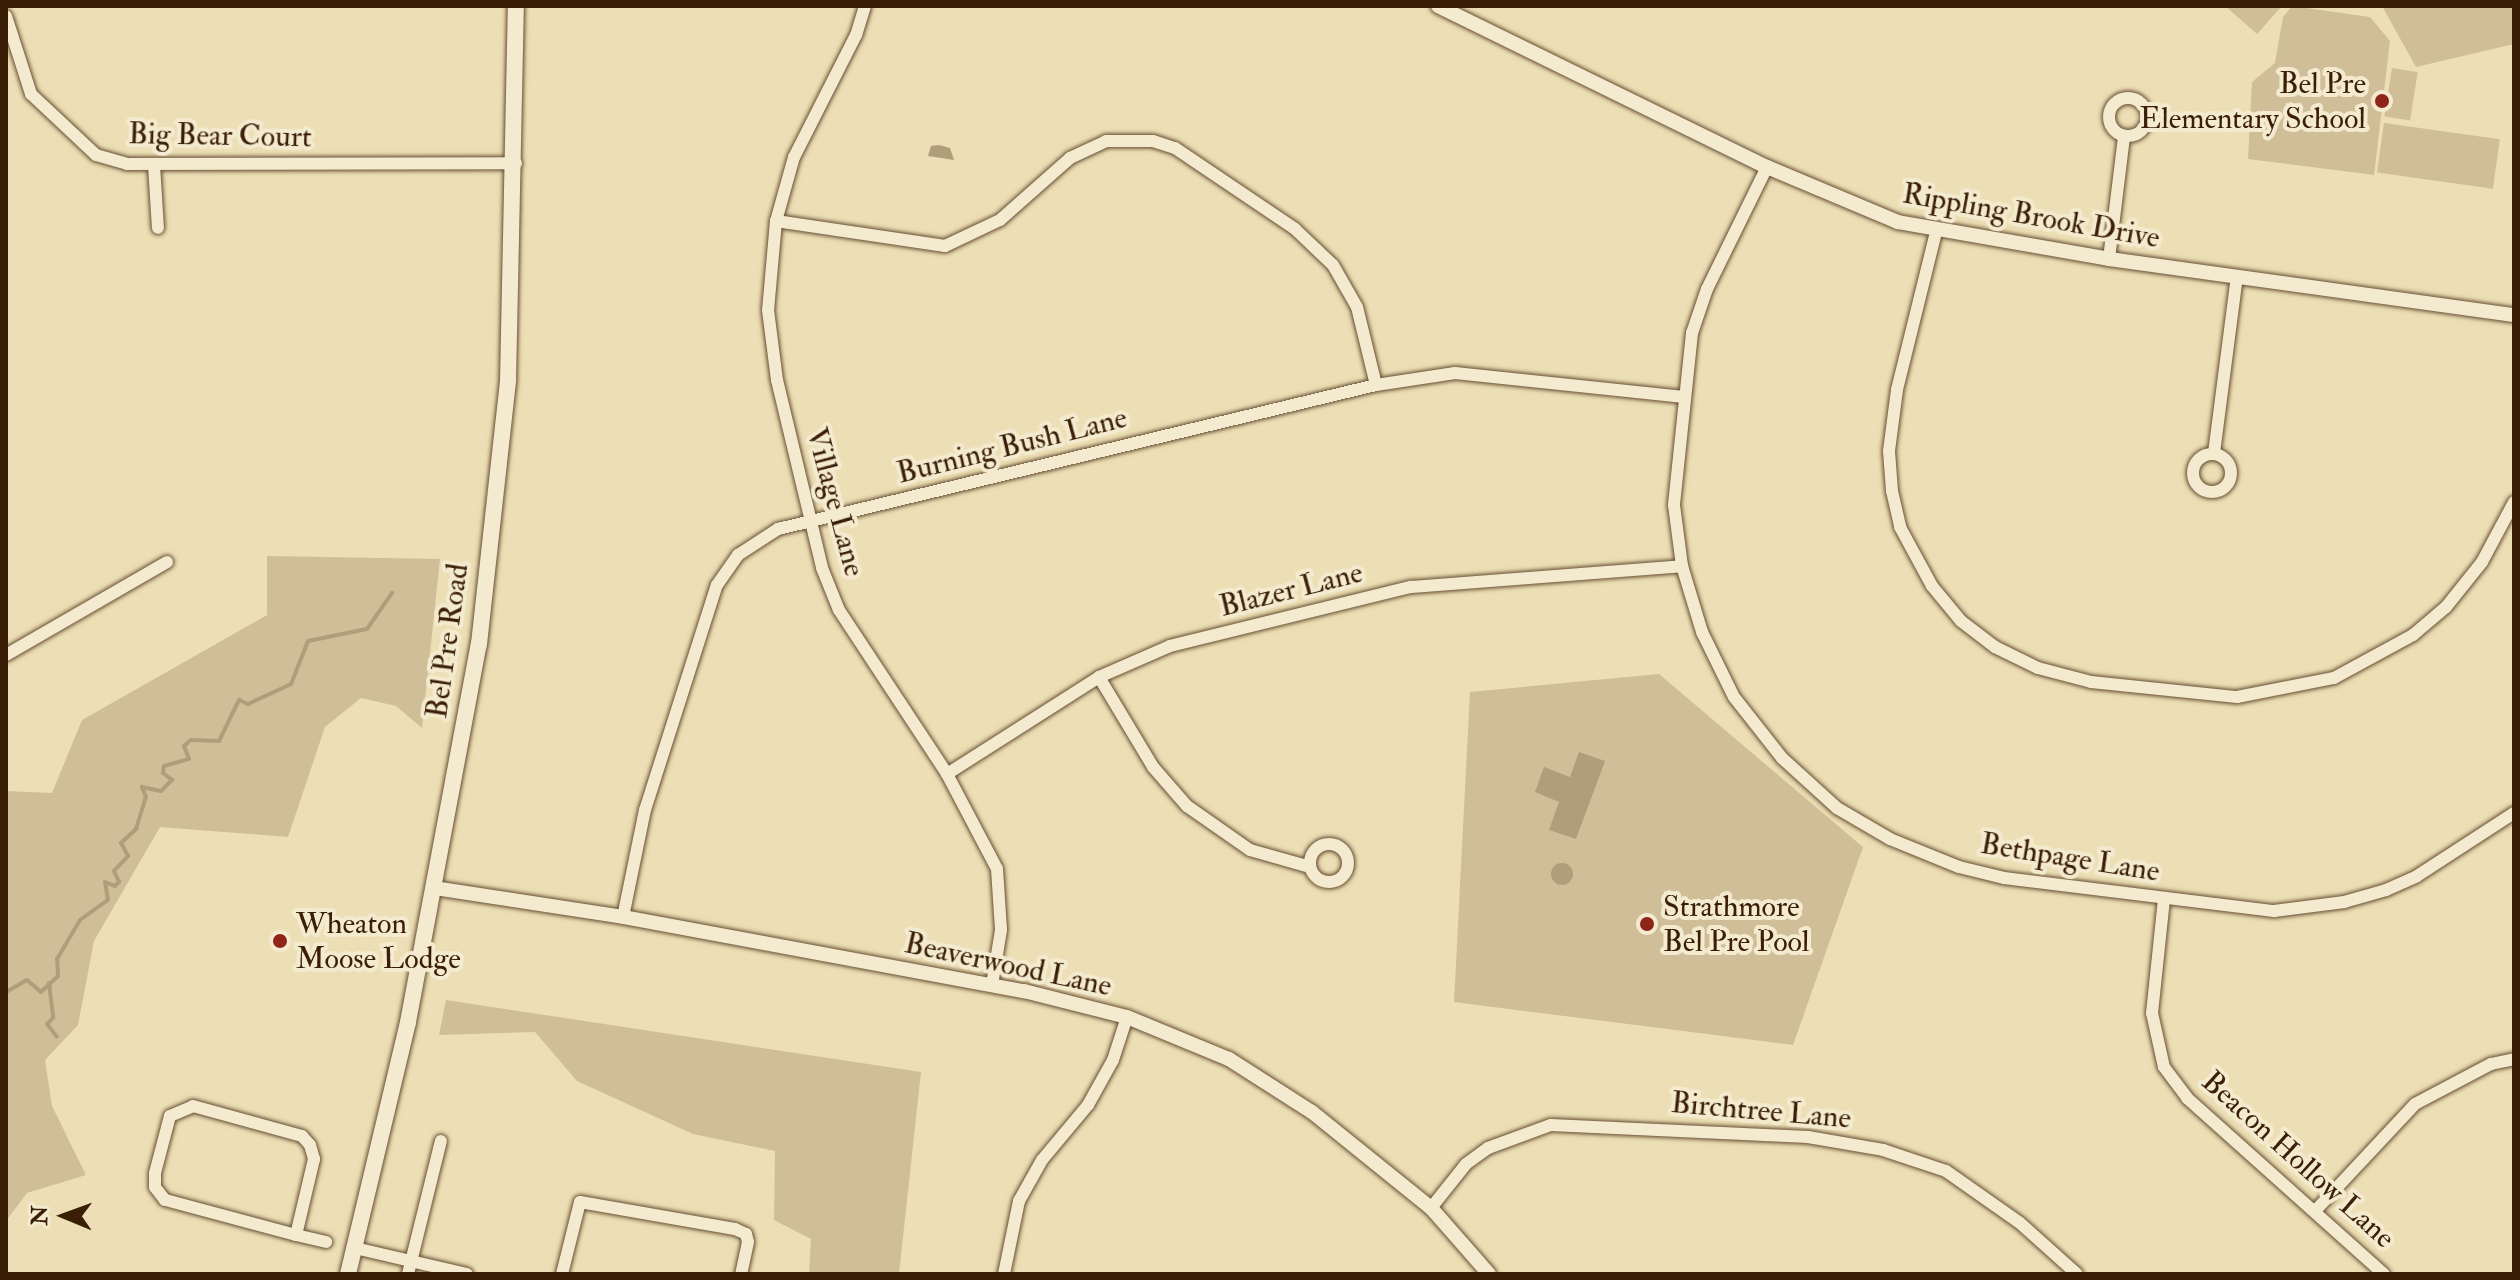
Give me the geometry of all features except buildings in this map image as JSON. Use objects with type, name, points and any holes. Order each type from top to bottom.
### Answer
[{"type":"main road","name":"Bel Pre Road","points":[[348,1274],[434,888],[479,644],[508,381],[516,163],[516,6]]},
{"type":"street","name":"Village Lane","points":[[865,6],[856,35],[794,157],[776,221],[768,310],[777,380],[822,568],[839,610],[947,774],[997,869],[1001,930],[992,985]]},
{"type":"street","name":"Rippling Brook Drive","points":[[1438,6],[1767,167],[1898,222],[1936,232],[2109,259],[2514,315]]},
{"type":"street","name":"Big Bear Court","points":[[6,16],[31,94],[65,130],[96,155],[154,165],[516,163]]},
{"type":"street","points":[[2109,259],[2124,137]]},
{"type":"street","points":[[776,221],[945,246],[1000,220],[1070,158],[1106,141],[1153,141],[1175,148],[1295,229],[1333,265],[1357,307],[1376,385]]},
{"type":"street","points":[[154,165],[158,228]]},
{"type":"street","name":"Bethpage Lane","points":[[1767,167],[1707,289],[1692,333],[1682,397],[1674,505],[1682,566],[1702,632],[1734,697],[1782,758],[1837,808],[1890,839],[1959,867],[2164,899],[2274,911],[2344,902],[2417,876],[2514,813]]},
{"type":"street","points":[[1936,232],[1897,390],[1889,451],[1892,491],[1900,527],[1932,586],[1961,621],[1995,647],[2038,668],[2119,686],[2237,697],[2334,678],[2413,635],[2446,607],[2482,562],[2514,502]]},
{"type":"street","points":[[2214,453],[2237,276]]},
{"type":"street","name":"Burning Bush Lane","points":[[623,917],[645,810],[717,585],[757,540],[811,521],[1376,385],[1455,373],[1682,397]]},
{"type":"street","points":[[6,655],[167,562]]},
{"type":"street","name":"Blazer Lane","points":[[947,774],[1099,677],[1170,646],[1411,587],[1682,566]]},
{"type":"street","points":[[1099,677],[1153,767],[1187,806],[1250,850],[1310,867]]},
{"type":"street","name":"Beaverwood Lane","points":[[434,888],[623,917],[992,985],[1127,1017],[1229,1059],[1312,1112],[1431,1208],[1489,1274]]},
{"type":"street","name":"Beacon Hollow Lane","points":[[2164,899],[2152,1013],[2164,1067],[2187,1098],[2384,1274]]},
{"type":"street","points":[[1004,1274],[1019,1201],[1042,1160],[1088,1105],[1113,1060],[1127,1017]]},
{"type":"street","points":[[2315,1211],[2415,1104],[2491,1064],[2514,1059]]},
{"type":"street","points":[[296,1235],[314,1159],[302,1136],[193,1106],[170,1116],[155,1173],[155,1187],[165,1200],[296,1235],[326,1242]]},
{"type":"street","name":"Birchtree Lane","points":[[1431,1208],[1466,1164],[1488,1148],[1551,1125],[1808,1137],[1883,1150],[1946,1171],[2020,1223],[2077,1274]]},
{"type":"street","points":[[409,1268],[441,1141]]},
{"type":"street","points":[[562,1274],[580,1202],[735,1229],[746,1234],[748,1242],[741,1274]]},
{"type":"street","points":[[355,1248],[409,1268],[467,1274]]},
{"type":"shaded area","points":[[2225,6],[2282,6],[2257,34]]},
{"type":"shaded area","points":[[2292,6],[2370,17],[2390,41],[2374,175],[2248,159],[2252,82],[2275,63],[2283,17]]},
{"type":"shaded area","points":[[2382,6],[2514,6],[2514,44],[2416,67]]},
{"type":"shaded area","points":[[2392,68],[2418,72],[2410,120],[2384,116]]},
{"type":"shaded area","points":[[2384,123],[2500,139],[2493,189],[2377,173]]},
{"type":"shaded area","points":[[931,146],[950,148],[954,160],[928,156]]},
{"type":"shaded area","points":[[267,556],[440,559],[422,728],[396,706],[361,698],[325,727],[288,837],[160,827],[94,941],[78,1025],[45,1060],[52,1106],[86,1175],[27,1193],[6,1221],[6,791],[52,793],[82,720],[267,615]]},
{"type":"shaded area","name":"Strathmore Bel Pre Pool","points":[[1659,674],[1863,847],[1793,1045],[1454,1002],[1470,692]]},
{"type":"shaded area","points":[[1579,752],[1605,761],[1576,839],[1549,830],[1559,802],[1535,792],[1544,767],[1570,777]]},
{"type":"shaded area","points":[[1562,863],[1570,866],[1573,874],[1570,882],[1562,885],[1554,882],[1551,874],[1554,866]]},
{"type":"shaded area","points":[[446,1000],[921,1072],[899,1274],[809,1274],[811,1239],[774,1220],[775,1151],[693,1134],[577,1081],[535,1032],[439,1035]]},
{"type":"waterway","points":[[6,992],[27,980],[41,992],[58,976],[57,959],[80,920],[108,900],[105,882],[115,886],[119,882],[114,871],[128,856],[121,843],[136,829],[146,797],[142,787],[161,791],[172,780],[163,773],[164,766],[189,759],[184,746],[191,740],[219,741],[239,700],[248,704],[291,684],[308,641],[367,629],[392,593]]},
{"type":"waterway","points":[[49,983],[53,1018],[47,1024],[57,1037]]},
{"type":"place","name":"Bel Pre Elementary School","points":[[2382,101]]},
{"type":"place","name":"Strathmore Bel Pre Pool","points":[[1647,924]]},
{"type":"place","name":"Wheaton Moose Lodge","points":[[280,941]]}]
